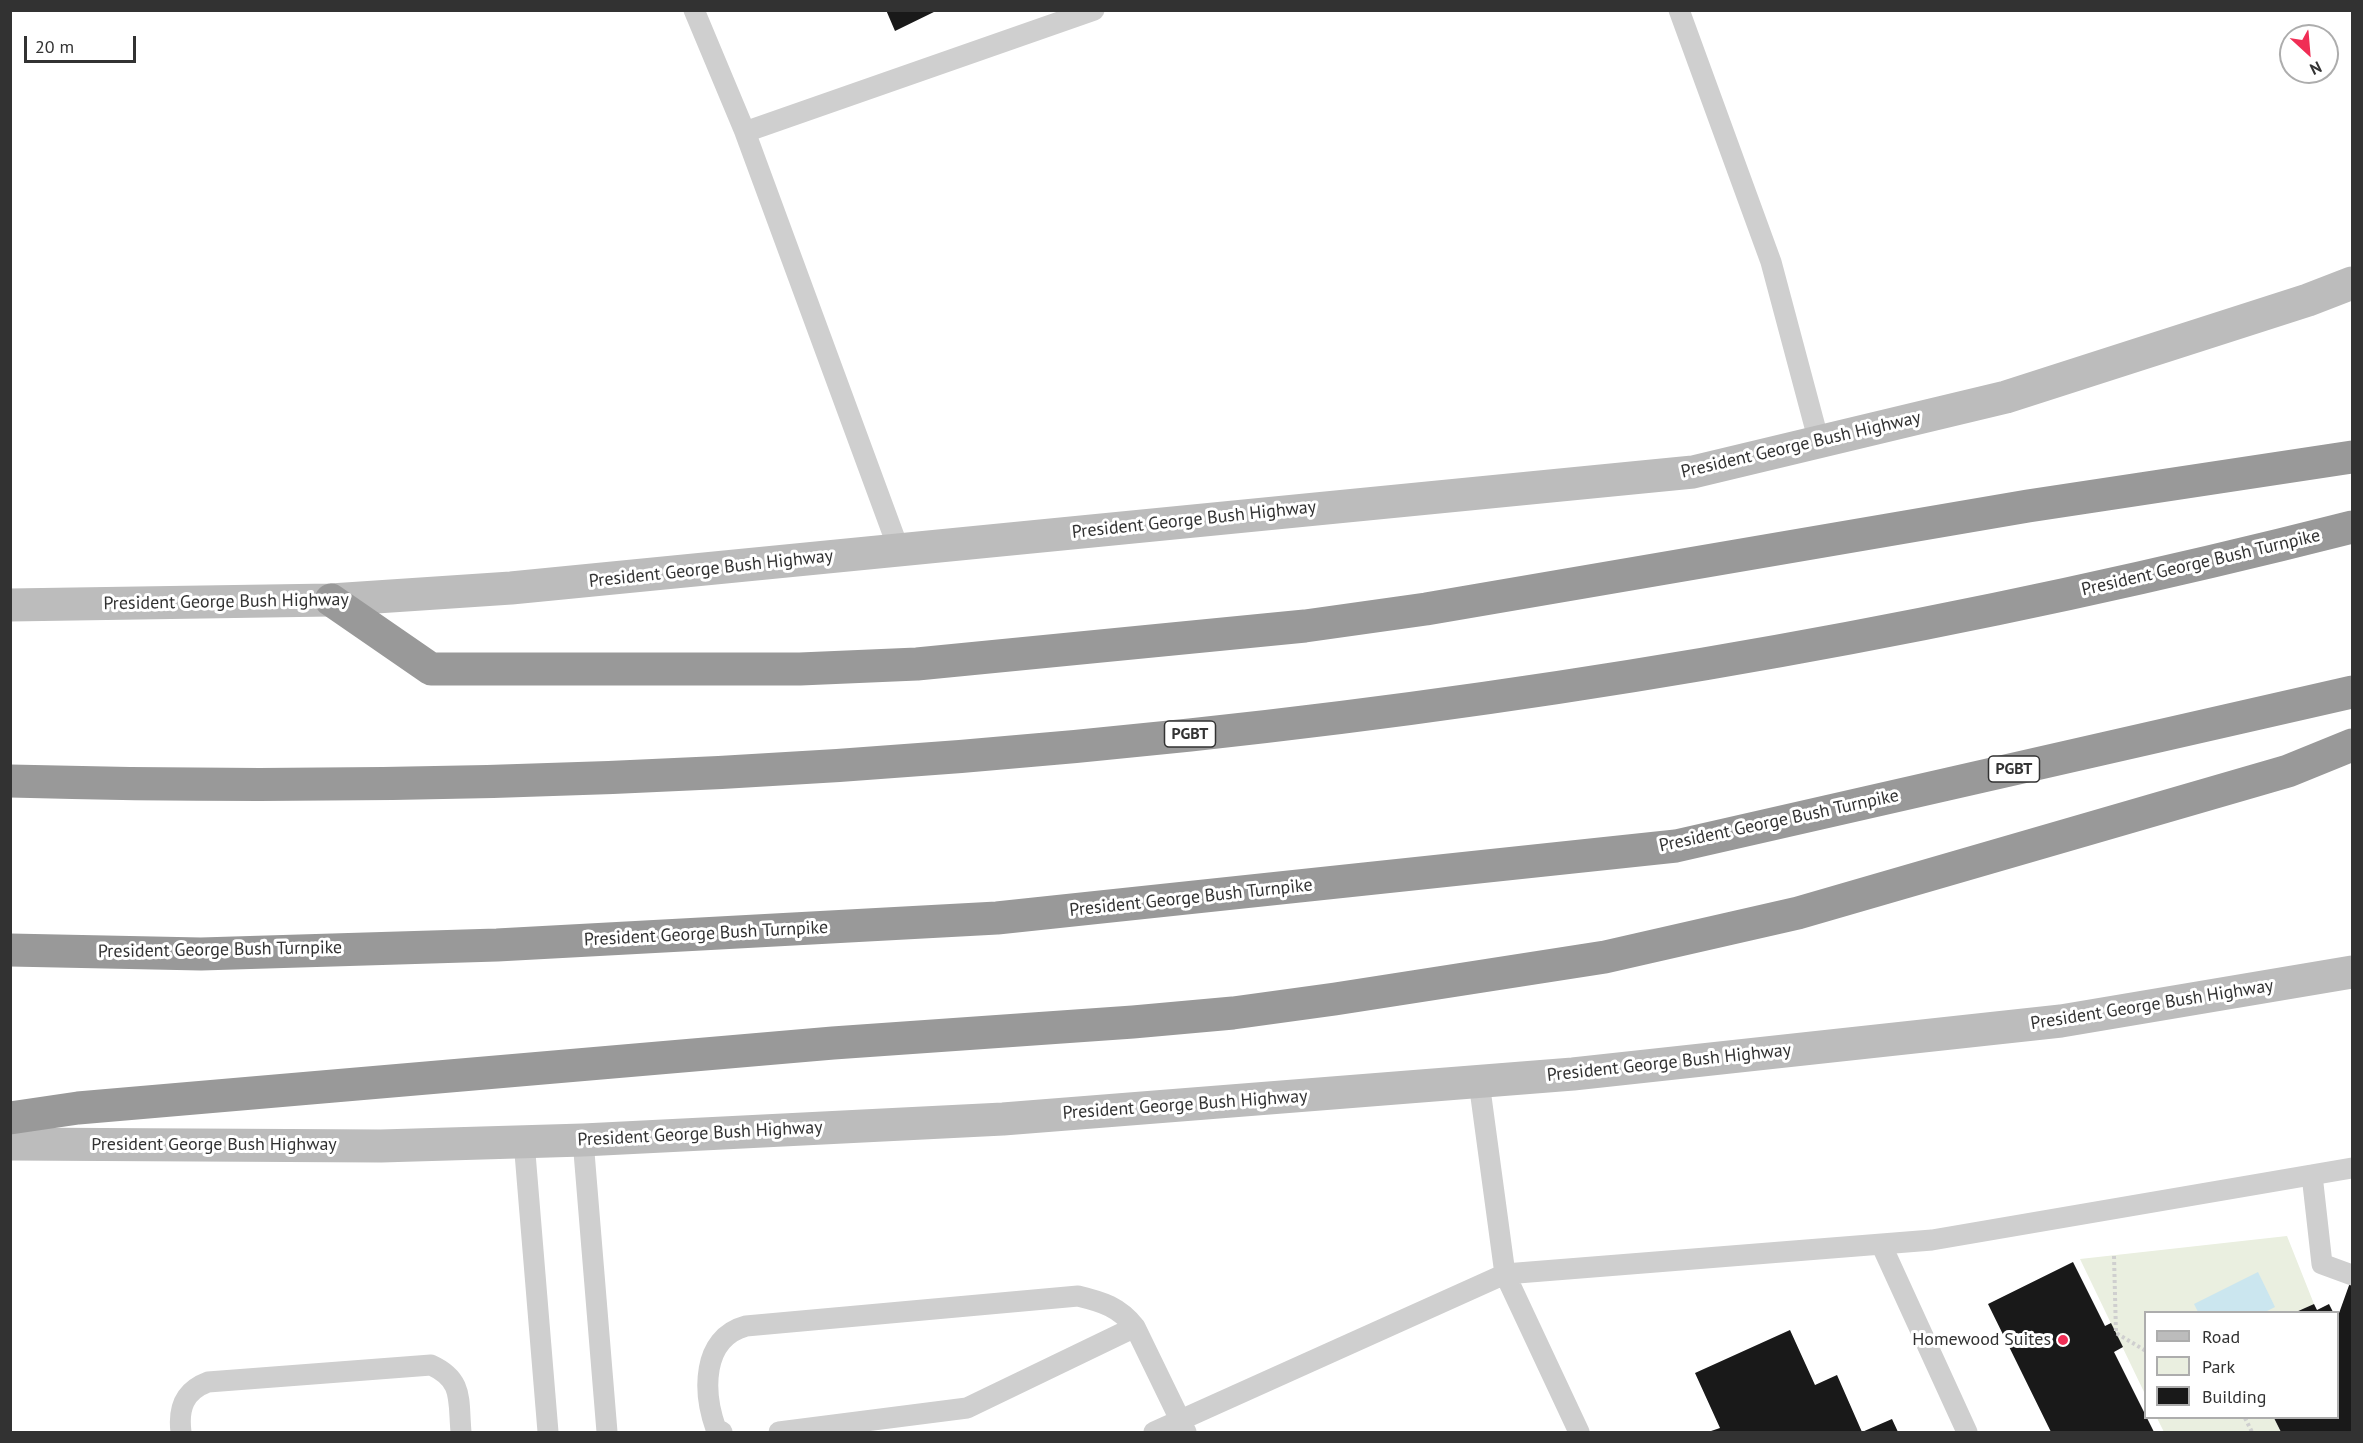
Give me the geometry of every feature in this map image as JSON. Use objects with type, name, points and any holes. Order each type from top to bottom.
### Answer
[{"type":"highway","points":[[331,600],[432,669],[800,669],[917,664],[1294,627],[1426,609],[2028,506],[2352,457]]},
{"type":"highway","name":"President George Bush Turnpike","points":[[10,781],[289,785],[709,774],[980,755],[1251,728],[1521,693],[1792,648],[2056,596],[2352,527]]},
{"type":"highway","name":"President George Bush Turnpike","points":[[10,950],[201,954],[497,945],[997,918],[1664,847],[2352,692]]},
{"type":"highway","points":[[10,1118],[78,1108],[833,1043],[1233,1013],[1605,957],[1798,913],[2288,771],[2352,745]]},
{"type":"main road","name":"President George Bush Highway","points":[[10,605],[331,600],[523,587],[1693,472],[2006,397],[2308,300],[2352,283]]},
{"type":"main road","name":"President George Bush Highway","points":[[10,1144],[381,1146],[583,1140],[1003,1119],[1573,1074],[2061,1021],[2352,972]]},
{"type":"lane","points":[[694,10],[745,132],[899,550]]},
{"type":"lane","points":[[745,132],[1094,10]]},
{"type":"lane","points":[[1679,10],[1772,262],[1819,442]]},
{"type":"lane","points":[[1479,1082],[1505,1274],[1579,1432]]},
{"type":"lane","points":[[583,1140],[607,1432]]},
{"type":"lane","points":[[524,1141],[548,1432]]},
{"type":"lane","points":[[1155,1432],[1183,1427],[1505,1274],[1932,1240],[2352,1168]]},
{"type":"lane","points":[[2312,1175],[2322,1264],[2352,1275]]},
{"type":"lane","points":[[1881,1244],[1967,1432]]},
{"type":"lane","points":[[722,1432],[716,1429],[711,1416],[706,1376],[718,1344],[730,1330],[746,1326],[1078,1296],[1107,1303],[1124,1314],[1135,1327],[1183,1427]]},
{"type":"lane","points":[[779,1432],[833,1429],[967,1408],[1135,1327]]},
{"type":"lane","points":[[181,1432],[179,1416],[184,1398],[195,1387],[208,1382],[431,1365],[453,1378],[457,1387],[461,1432]]},
{"type":"path","points":[[2114,1256],[2116,1333],[2144,1350]]},
{"type":"green space","points":[[2287,1236],[2314,1304],[2298,1311],[2144,1311],[2144,1392],[2080,1259]]},
{"type":"green space","points":[[2158,1419],[2274,1419],[2281,1432],[2164,1432]]},
{"type":"water","points":[[2258,1272],[2275,1307],[2267,1311],[2198,1311],[2194,1304]]},
{"type":"building","points":[[886,10],[938,10],[895,31]]},
{"type":"building","name":"Homewood Suites","points":[[2073,1262],[2105,1326],[2111,1323],[2123,1347],[2114,1352],[2144,1412],[2144,1419],[2148,1419],[2154,1432],[2051,1432],[1988,1304]]},
{"type":"building","points":[[2352,1277],[2352,1432],[2281,1432],[2274,1419],[2339,1419],[2339,1313]]},
{"type":"building","points":[[2314,1304],[2317,1310],[2329,1304],[2332,1311],[2298,1311]]},
{"type":"building","points":[[1790,1330],[1815,1385],[1837,1375],[1862,1432],[1708,1432],[1720,1428],[1695,1373]]},
{"type":"building","points":[[1892,1419],[1898,1432],[1862,1432]]},
{"type":"place","name":"Homewood Suites","points":[[2063,1340]]}]
